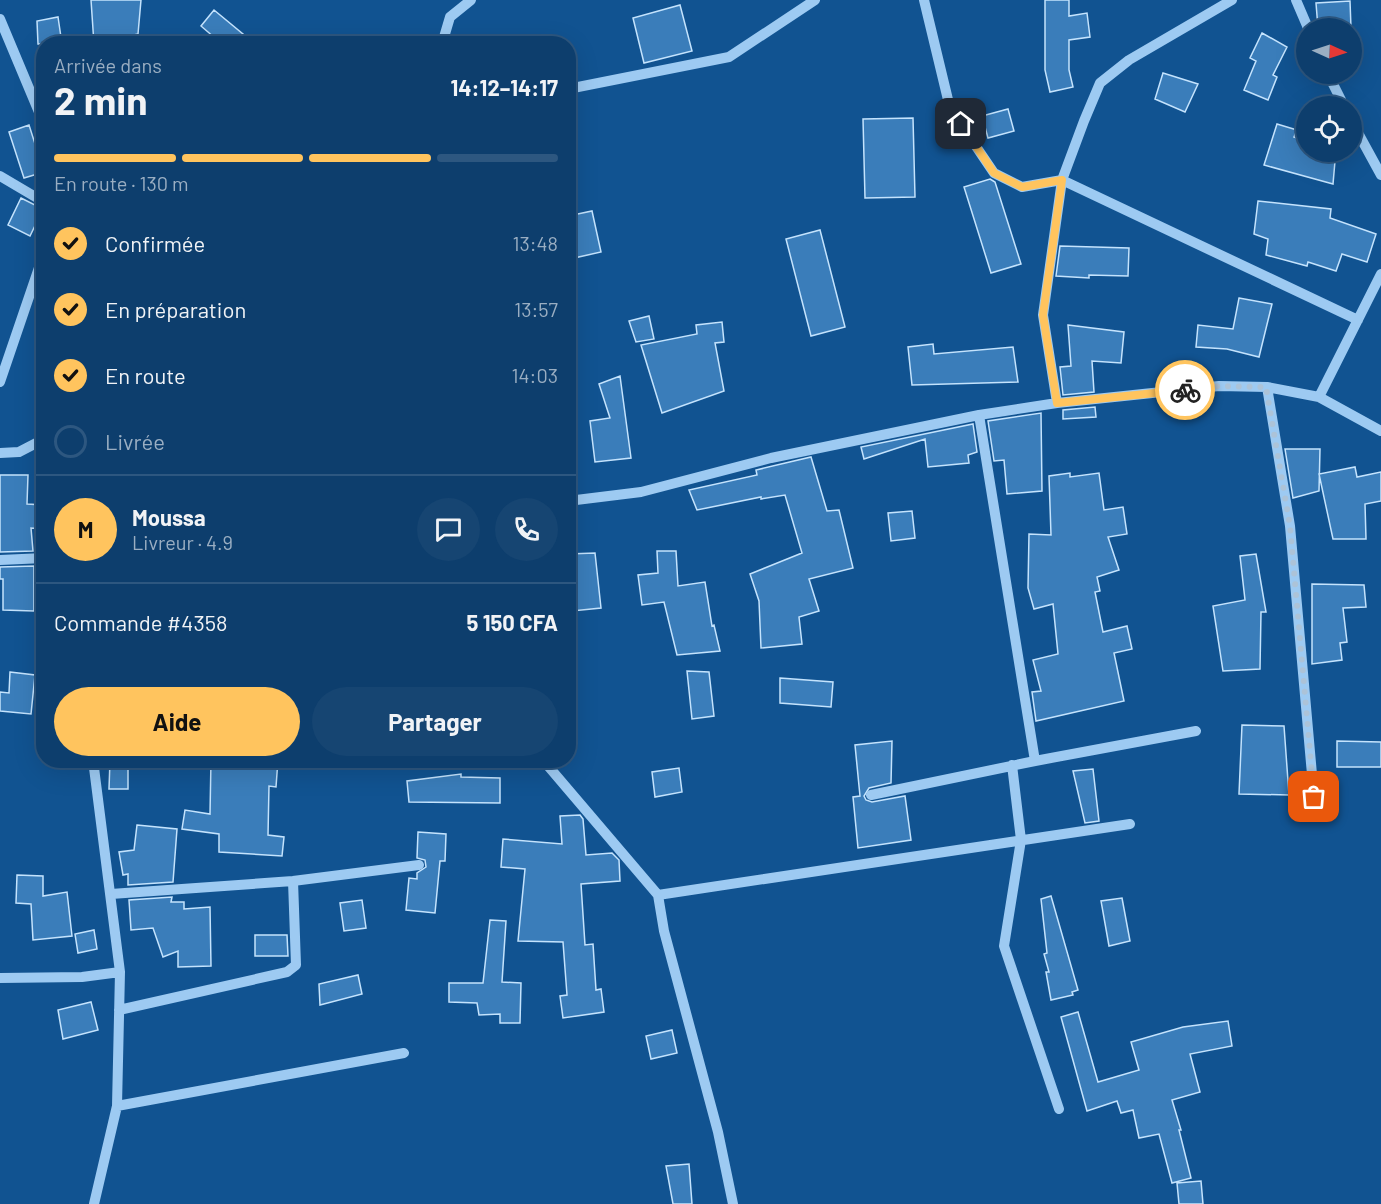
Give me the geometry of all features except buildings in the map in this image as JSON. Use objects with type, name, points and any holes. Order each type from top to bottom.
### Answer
[{"type":"street","points":[[444,36],[450,17],[471,0]]},
{"type":"street","points":[[576,87],[729,57],[802,4],[815,0]]},
{"type":"street","points":[[924,0],[950,108],[994,173],[1022,187],[1062,180],[1358,320]]},
{"type":"street","points":[[1057,403],[1043,315],[1062,180],[1101,83],[1129,60],[1232,0]]},
{"type":"street","points":[[1296,0],[1304,18]]},
{"type":"street","points":[[0,18],[36,105]]},
{"type":"street","points":[[1362,140],[1381,175]]},
{"type":"street","points":[[0,176],[36,197]]},
{"type":"street","points":[[1319,397],[1381,274]]},
{"type":"street","points":[[0,382],[36,276]]},
{"type":"street","points":[[576,500],[641,492],[771,458],[979,414],[1057,403],[1219,386],[1266,387],[1319,397],[1381,431]]},
{"type":"street","points":[[1266,387],[1290,526],[1314,797]]},
{"type":"street","points":[[979,414],[1035,760]]},
{"type":"street","points":[[0,453],[19,452],[36,443]]},
{"type":"street","points":[[0,560],[36,558]]},
{"type":"street","points":[[871,795],[1035,760],[1196,731]]},
{"type":"street","points":[[1012,765],[1021,840],[1004,946],[1059,1109]]},
{"type":"street","points":[[94,768],[120,972],[117,1106],[94,1204]]},
{"type":"street","points":[[550,768],[658,895],[664,931],[718,1132],[733,1204]]},
{"type":"street","points":[[658,895],[1130,824]]},
{"type":"street","points":[[111,894],[293,881],[419,865]]},
{"type":"street","points":[[119,1010],[287,972],[296,965],[293,881]]},
{"type":"street","points":[[0,978],[82,977],[120,972]]},
{"type":"street","points":[[117,1106],[404,1053]]},
{"type":"way so far","points":[[1185,390],[1219,386],[1266,387],[1290,526],[1314,797]]},
{"type":"route","points":[[961,124],[994,173],[1022,187],[1062,180],[1052,236],[1043,315],[1057,403],[1185,390]]}]
